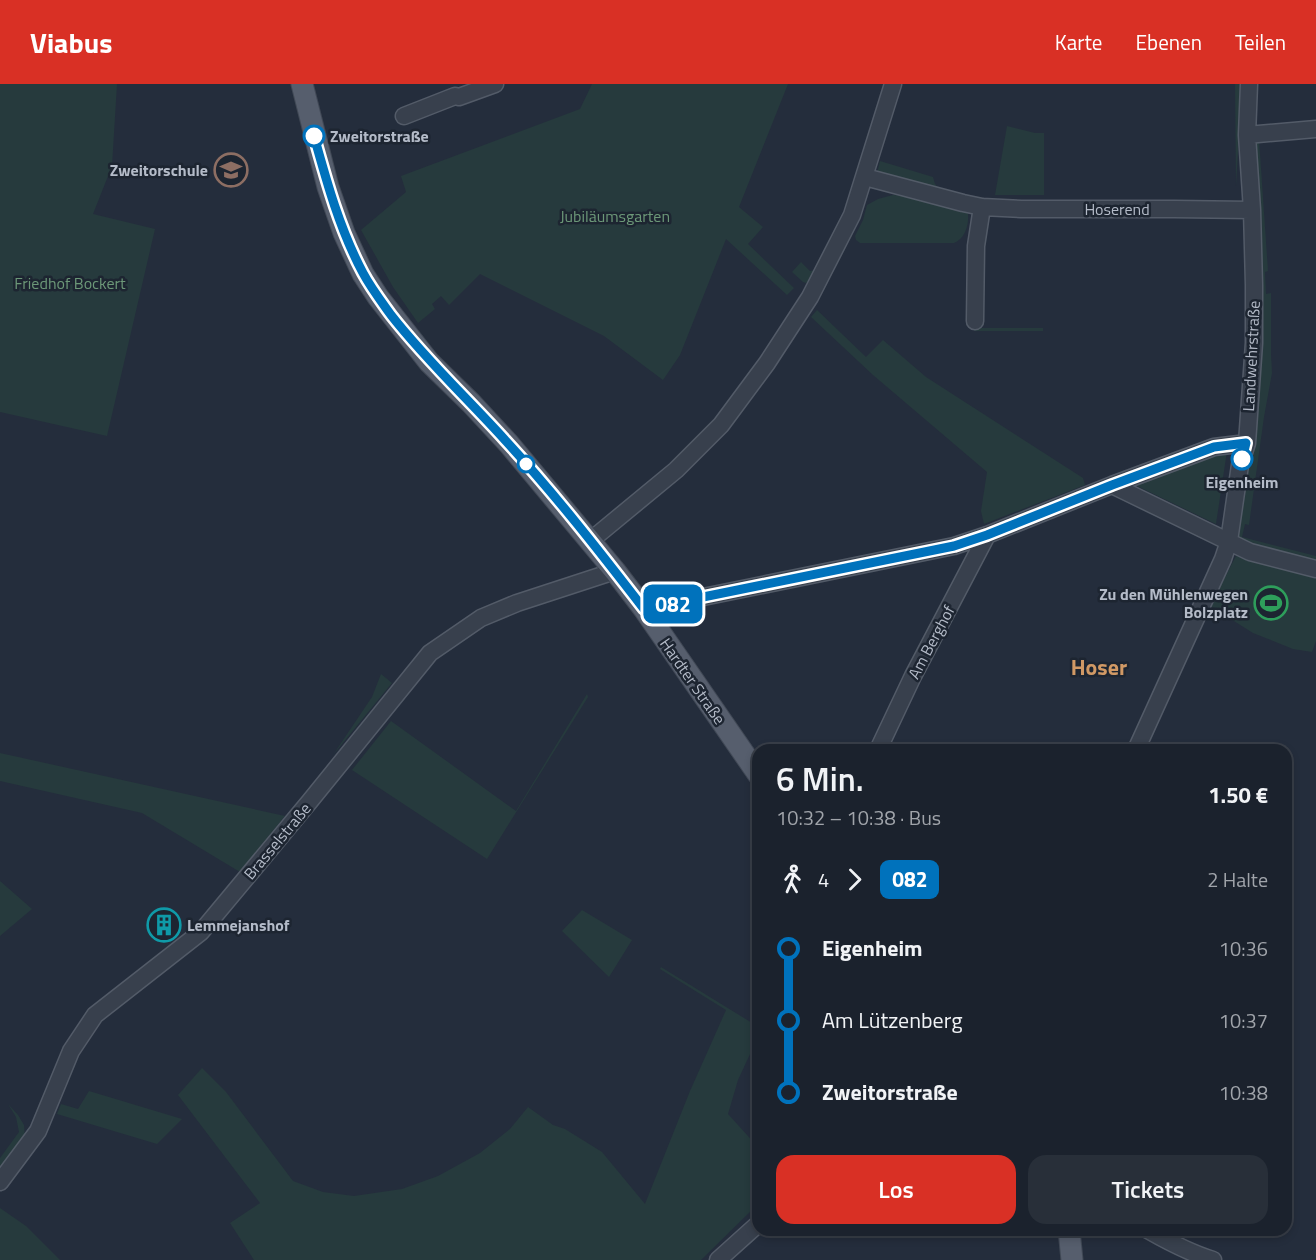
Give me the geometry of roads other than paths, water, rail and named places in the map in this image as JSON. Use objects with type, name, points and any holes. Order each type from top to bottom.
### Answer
[{"type":"main road","name":"Hardter Straße","points":[[302,84],[328,188],[344,233],[363,274],[378,297],[418,349],[509,444],[615,571],[644,609],[752,765]]},
{"type":"main road","points":[[1070,1236],[1072,1260]]},
{"type":"street","points":[[404,116],[452,90],[459,97],[495,84]]},
{"type":"street","points":[[590,541],[676,470],[721,425],[767,363],[810,297],[852,215],[893,84]]},
{"type":"street","name":"Landwehrstraße","points":[[1139,744],[1223,560],[1229,541],[1240,465],[1246,443],[1254,343],[1252,210],[1247,135],[1249,84]]},
{"type":"street","points":[[1247,135],[1316,129]]},
{"type":"street","name":"Hoserend","points":[[865,177],[982,207],[1021,210],[1252,210]]},
{"type":"street","points":[[975,321],[976,246],[982,207]]},
{"type":"street","points":[[644,609],[954,546],[1214,447],[1246,443]]},
{"type":"street","points":[[1112,485],[1250,552],[1316,569]]},
{"type":"street","name":"Am Berghof","points":[[881,744],[913,676],[987,535]]},
{"type":"street","name":"Brasselstraße","points":[[0,1182],[38,1131],[71,1051],[95,1015],[201,932],[430,653],[481,618],[517,603],[615,571]]},
{"type":"street","points":[[718,1260],[752,1229]]},
{"type":"street","points":[[1169,1236],[1202,1257],[1213,1260]]},
{"type":"place","name":"Zweitorstraße","points":[[314,136]]},
{"type":"place","name":"Zweitorschule","points":[[231,170]]},
{"type":"place","name":"Eigenheim","points":[[1242,459]]},
{"type":"place","name":"Zu den Mühlenwegen Bolzplatz","points":[[1271,603]]},
{"type":"place","name":"Lemmejanshof","points":[[164,925]]},
{"type":"district","name":"Hoser","points":[[1099,667]]},
{"type":"park label","name":"Jubiläumsgarten","points":[[615,216]]},
{"type":"park label","name":"Friedhof Bockert","points":[[70,283]]}]
